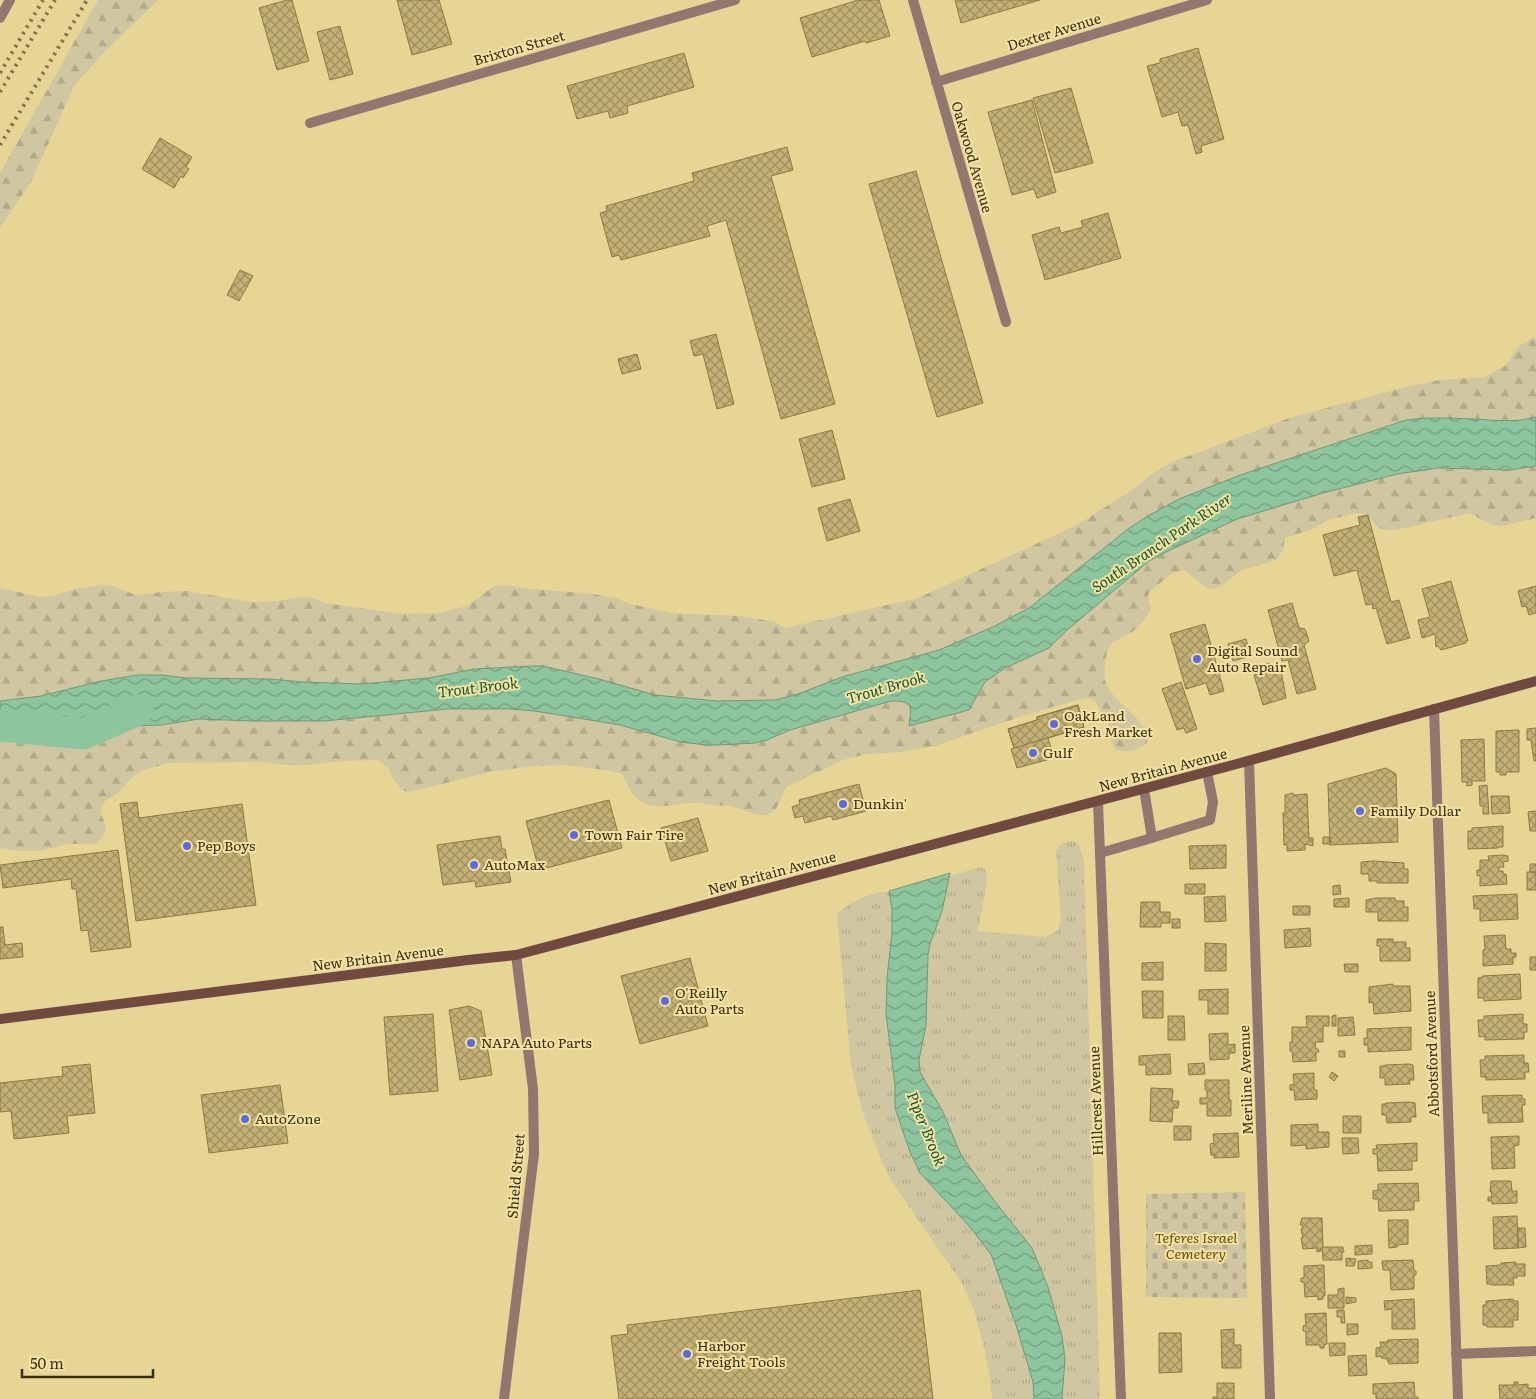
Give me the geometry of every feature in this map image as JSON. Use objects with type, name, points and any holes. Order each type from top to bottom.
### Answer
[{"type":"main road","name":"New Britain Avenue","points":[[0,1019],[516,955],[1098,802],[1536,681]]},
{"type":"street","points":[[0,18],[10,0]]},
{"type":"street","name":"Brixton Street","points":[[310,123],[736,0]]},
{"type":"street","name":"Oakwood Avenue","points":[[913,0],[1006,322]]},
{"type":"street","name":"Dexter Avenue","points":[[936,82],[1205,0]]},
{"type":"street","name":"Abbotsford Avenue","points":[[1434,709],[1458,1399]]},
{"type":"street","name":"Meriline Avenue","points":[[1249,761],[1270,1399]]},
{"type":"street","points":[[1100,853],[1210,820],[1213,802],[1207,772]]},
{"type":"street","points":[[1144,789],[1152,838]]},
{"type":"street","name":"Hillcrest Avenue","points":[[1098,802],[1121,1399]]},
{"type":"street","name":"Shield Street","points":[[504,1399],[534,1154],[533,1089],[516,955]]},
{"type":"street","points":[[1456,1354],[1536,1351]]},
{"type":"green space","points":[[98,0],[158,0],[100,56],[74,86],[31,182],[0,228],[0,173]]},
{"type":"green space","points":[[1536,338],[1536,417],[1522,421],[1429,418],[1394,423],[1243,474],[1179,499],[1148,516],[1110,543],[1029,608],[1008,620],[939,650],[842,677],[798,694],[775,700],[717,701],[655,695],[554,668],[532,666],[474,669],[429,678],[361,684],[137,675],[101,681],[41,696],[0,701],[0,588],[41,597],[100,585],[113,586],[136,595],[186,591],[253,602],[301,597],[314,598],[326,603],[402,614],[439,613],[467,606],[494,586],[507,585],[530,589],[587,593],[616,598],[627,603],[671,613],[740,616],[775,622],[785,628],[918,598],[1077,525],[1126,494],[1159,469],[1180,458],[1292,417],[1439,380],[1485,377],[1506,365],[1520,345]]},
{"type":"green space","points":[[1536,466],[1536,518],[1502,526],[1491,525],[1470,513],[1391,530],[1380,528],[1374,524],[1369,515],[1357,513],[1328,520],[1313,529],[1285,538],[1283,550],[1276,560],[1242,570],[1224,584],[1213,589],[1207,588],[1184,570],[1173,573],[1150,591],[1148,596],[1151,608],[1141,624],[1132,632],[1112,643],[1106,657],[1105,680],[1109,689],[1142,725],[1146,734],[1147,743],[1131,750],[1115,749],[1108,733],[1108,721],[1096,702],[1091,698],[1085,698],[1025,715],[935,746],[901,752],[866,754],[843,760],[786,787],[774,811],[766,815],[751,813],[730,806],[700,803],[662,806],[648,805],[635,796],[622,774],[567,765],[534,766],[494,771],[410,792],[404,791],[399,787],[388,767],[378,760],[308,765],[262,762],[169,763],[141,771],[131,778],[119,792],[104,802],[100,813],[106,829],[96,844],[68,844],[40,851],[17,851],[0,848],[0,737],[79,733],[101,727],[161,725],[199,719],[325,721],[447,709],[511,709],[535,711],[620,725],[681,741],[718,745],[767,740],[790,730],[891,701],[900,701],[908,704],[912,709],[910,716],[980,690],[985,682],[995,674],[1049,648],[1066,631],[1149,561],[1237,519],[1323,493],[1397,474],[1438,468],[1510,470]]},
{"type":"green space","points":[[1075,841],[1079,845],[1084,862],[1100,1399],[1062,1399],[1065,1359],[1062,1336],[1048,1287],[1032,1248],[961,1155],[943,1112],[920,1072],[919,1060],[926,1025],[928,955],[942,911],[949,876],[981,867],[986,870],[987,882],[978,931],[1046,937],[1057,931],[1061,920],[1056,851],[1061,844]]},
{"type":"green space","points":[[881,892],[889,892],[892,909],[886,1014],[895,1085],[895,1108],[910,1152],[920,1173],[969,1226],[991,1254],[1016,1325],[1033,1383],[1034,1399],[992,1399],[984,1348],[973,1307],[961,1282],[891,1180],[863,1113],[851,1066],[837,914],[857,900]]},
{"type":"green space","name":"Teferes Israel Cemetery","points":[[1245,1192],[1247,1298],[1146,1297],[1146,1194]]},
{"type":"water","name":"South Branch Park River","points":[[1536,417],[1536,466],[1510,470],[1438,468],[1397,474],[1323,493],[1237,519],[1149,561],[1066,631],[1049,648],[1005,668],[985,682],[969,710],[909,726],[910,706],[904,702],[891,701],[790,730],[767,740],[755,743],[718,745],[681,742],[620,725],[535,711],[511,709],[447,709],[325,721],[199,719],[161,725],[101,727],[79,733],[0,737],[0,701],[41,696],[101,681],[137,675],[361,684],[429,678],[474,669],[543,666],[655,695],[717,701],[775,700],[798,694],[842,677],[939,650],[995,626],[1029,608],[1128,529],[1148,516],[1179,499],[1243,474],[1406,420],[1440,418],[1513,421]]},
{"type":"water","name":"Piper Brook","points":[[950,873],[942,911],[928,955],[926,1025],[919,1060],[920,1072],[943,1112],[961,1155],[1032,1248],[1048,1287],[1062,1336],[1065,1359],[1062,1399],[1034,1399],[1033,1382],[1016,1325],[991,1254],[969,1226],[920,1173],[910,1152],[895,1108],[895,1085],[886,1014],[887,979],[892,932],[892,909],[889,891]]},
{"type":"building","points":[[292,0],[309,61],[277,70],[259,8]]},
{"type":"building","points":[[397,0],[439,0],[452,44],[412,55]]},
{"type":"building","points":[[858,0],[879,0],[890,36],[866,43],[865,41],[812,57],[800,18]]},
{"type":"building","points":[[955,0],[1040,0],[961,23]]},
{"type":"building","points":[[340,26],[353,74],[330,80],[317,32]]},
{"type":"building","points":[[1198,48],[1224,139],[1201,146],[1202,152],[1196,154],[1188,125],[1182,126],[1178,112],[1162,117],[1147,66],[1160,63],[1160,59]]},
{"type":"building","points":[[684,53],[694,87],[627,106],[628,113],[610,118],[608,111],[577,119],[567,86]]},
{"type":"building","points":[[1071,88],[1093,163],[1055,173],[1033,98]]},
{"type":"building","points":[[1032,100],[1056,192],[1037,198],[1034,189],[1012,195],[988,112]]},
{"type":"building","points":[[160,138],[192,157],[186,167],[189,169],[183,178],[181,176],[174,188],[142,169]]},
{"type":"building","points":[[787,147],[793,170],[771,176],[835,404],[781,419],[726,220],[707,226],[710,236],[621,260],[619,255],[612,257],[600,213],[607,211],[606,206],[694,181],[692,173]]},
{"type":"building","points":[[916,171],[983,403],[937,417],[869,184]]},
{"type":"building","points":[[1108,213],[1121,258],[1045,280],[1032,235],[1059,227],[1061,233],[1083,227],[1081,221]]},
{"type":"building","points":[[240,270],[253,276],[239,301],[227,295]]},
{"type":"building","points":[[716,334],[734,404],[717,409],[703,354],[694,356],[690,341]]},
{"type":"building","points":[[637,354],[641,369],[622,374],[618,359]]},
{"type":"building","points":[[832,430],[845,479],[812,487],[799,439]]},
{"type":"building","points":[[850,499],[860,531],[827,541],[818,508]]},
{"type":"building","points":[[1368,515],[1391,602],[1399,600],[1410,638],[1387,644],[1376,608],[1373,609],[1372,604],[1366,605],[1357,570],[1334,576],[1323,535],[1360,525],[1358,517]]},
{"type":"building","points":[[1451,581],[1468,641],[1441,650],[1438,646],[1436,647],[1435,634],[1422,638],[1418,620],[1430,617],[1422,589]]},
{"type":"building","points":[[1536,586],[1536,613],[1529,615],[1526,606],[1522,607],[1518,591]]},
{"type":"building","points":[[1292,603],[1299,628],[1305,629],[1309,641],[1304,645],[1316,689],[1297,694],[1288,660],[1282,661],[1268,610]]},
{"type":"building","points":[[1205,624],[1224,691],[1210,695],[1206,683],[1186,689],[1170,634]]},
{"type":"building","points":[[1246,639],[1251,656],[1233,661],[1228,644]]},
{"type":"building","points":[[1270,663],[1272,670],[1278,669],[1278,671],[1281,671],[1286,698],[1263,705],[1254,675],[1258,674],[1256,667]]},
{"type":"building","points":[[1181,682],[1197,729],[1186,733],[1184,728],[1177,730],[1162,689]]},
{"type":"building","name":"OakLand Fresh Market","points":[[1078,705],[1084,727],[1048,738],[1054,758],[1017,768],[1011,749],[1014,748],[1008,729],[1037,720],[1037,717]]},
{"type":"building","name":"OakLand Fresh Market","points":[[1078,705],[1084,727],[1014,748],[1008,729],[1037,720],[1037,717]]},
{"type":"building","points":[[1536,728],[1536,761],[1534,761],[1531,740],[1527,740],[1527,729]]},
{"type":"building","points":[[1519,730],[1519,772],[1506,772],[1506,775],[1500,775],[1500,772],[1496,772],[1496,731]]},
{"type":"building","points":[[1484,739],[1485,781],[1472,781],[1472,785],[1467,786],[1467,782],[1462,782],[1461,740]]},
{"type":"building","points":[[1386,768],[1396,774],[1398,842],[1330,845],[1328,784]]},
{"type":"building","points":[[859,784],[866,811],[833,820],[831,816],[805,823],[803,816],[795,818],[792,807],[800,804],[799,800]]},
{"type":"building","points":[[1487,785],[1489,814],[1483,814],[1483,806],[1480,806],[1479,786]]},
{"type":"building","points":[[1293,793],[1293,795],[1307,794],[1309,838],[1313,838],[1313,846],[1305,844],[1305,850],[1287,851],[1287,845],[1284,845],[1283,813],[1285,813],[1285,795]]},
{"type":"building","points":[[1491,796],[1509,796],[1510,813],[1492,814]]},
{"type":"building","name":"Town Fair Tire","points":[[609,800],[622,848],[539,870],[526,821]]},
{"type":"building","points":[[137,802],[139,818],[242,804],[256,905],[136,921],[120,804]]},
{"type":"building","points":[[1536,811],[1536,831],[1530,831],[1528,812]]},
{"type":"building","points":[[698,818],[708,851],[671,861],[661,828]]},
{"type":"building","points":[[1503,826],[1503,847],[1468,849],[1468,831],[1472,831],[1472,828]]},
{"type":"building","name":"AutoMax","points":[[500,836],[502,849],[505,849],[511,882],[476,887],[475,881],[443,885],[437,845]]},
{"type":"building","points":[[1323,837],[1330,837],[1330,844],[1323,844]]},
{"type":"building","points":[[1226,845],[1226,868],[1190,869],[1189,846]]},
{"type":"building","points":[[118,850],[131,947],[91,952],[88,930],[81,931],[76,889],[72,889],[71,879],[3,888],[0,865]]},
{"type":"building","points":[[1488,856],[1508,856],[1508,861],[1503,862],[1504,867],[1499,867],[1499,871],[1503,871],[1503,874],[1506,874],[1507,884],[1480,886],[1480,875],[1477,876],[1477,870],[1480,870],[1480,860],[1489,860]]},
{"type":"building","points":[[1361,862],[1404,863],[1404,869],[1408,869],[1408,883],[1377,883],[1377,881],[1369,881],[1369,874],[1361,874]]},
{"type":"building","points":[[1530,864],[1536,864],[1536,872],[1530,872]]},
{"type":"building","points":[[1527,872],[1536,872],[1536,890],[1527,890]]},
{"type":"building","points":[[1185,884],[1205,884],[1205,894],[1185,894]]},
{"type":"building","points":[[1340,885],[1341,894],[1333,895],[1333,886]]},
{"type":"building","points":[[1517,894],[1518,919],[1480,921],[1480,909],[1474,909],[1473,896]]},
{"type":"building","points":[[1225,896],[1226,921],[1205,922],[1204,897]]},
{"type":"building","points":[[1349,898],[1349,907],[1334,907],[1334,899]]},
{"type":"building","points":[[1395,898],[1395,901],[1404,901],[1404,907],[1408,907],[1408,921],[1378,921],[1378,912],[1366,912],[1366,900]]},
{"type":"building","points":[[1141,902],[1160,902],[1160,912],[1170,912],[1170,923],[1161,923],[1161,927],[1140,927]]},
{"type":"building","points":[[1293,906],[1310,906],[1310,915],[1293,915]]},
{"type":"building","points":[[1172,919],[1180,919],[1180,928],[1172,928]]},
{"type":"building","points":[[0,927],[3,927],[5,945],[22,943],[23,957],[0,959]]},
{"type":"building","points":[[1310,928],[1311,946],[1285,948],[1284,930]]},
{"type":"building","points":[[1505,935],[1506,949],[1511,949],[1511,953],[1516,953],[1516,957],[1513,958],[1513,964],[1483,966],[1484,936]]},
{"type":"building","points":[[1377,939],[1393,939],[1393,942],[1406,942],[1406,948],[1410,948],[1410,961],[1380,961],[1380,946],[1377,946]]},
{"type":"building","points":[[1205,943],[1226,944],[1226,971],[1205,971]]},
{"type":"building","points":[[1530,957],[1536,957],[1536,970],[1530,970]]},
{"type":"building","name":"O'Reilly Auto Parts","points":[[690,958],[708,1026],[640,1044],[621,976]]},
{"type":"building","points":[[1163,962],[1163,980],[1142,980],[1142,963]]},
{"type":"building","points":[[1344,964],[1358,964],[1358,972],[1345,972]]},
{"type":"building","points":[[1520,974],[1521,999],[1484,1001],[1484,998],[1478,998],[1478,978],[1482,976]]},
{"type":"building","points":[[1393,984],[1393,986],[1410,986],[1411,1011],[1374,1014],[1373,1002],[1369,1003],[1369,987]]},
{"type":"building","points":[[1228,989],[1228,1014],[1208,1014],[1208,1000],[1199,1000],[1199,990]]},
{"type":"building","points":[[1142,991],[1163,991],[1163,1018],[1143,1018]]},
{"type":"building","name":"NAPA Auto Parts","points":[[469,1006],[481,1011],[492,1075],[460,1080],[449,1010]]},
{"type":"building","points":[[433,1014],[438,1091],[390,1095],[384,1017]]},
{"type":"building","points":[[1523,1014],[1523,1024],[1527,1024],[1527,1032],[1524,1032],[1524,1039],[1485,1040],[1485,1036],[1479,1037],[1478,1020],[1484,1020],[1484,1016]]},
{"type":"building","points":[[1336,1015],[1336,1026],[1332,1026],[1332,1016]]},
{"type":"building","points":[[1168,1016],[1184,1016],[1185,1040],[1168,1040]]},
{"type":"building","points":[[1306,1016],[1329,1016],[1329,1026],[1323,1026],[1323,1042],[1315,1042],[1316,1049],[1319,1052],[1316,1052],[1316,1061],[1293,1062],[1292,1051],[1290,1051],[1292,1027],[1307,1027]]},
{"type":"building","points":[[1353,1017],[1355,1035],[1338,1036],[1338,1018]]},
{"type":"building","points":[[1411,1027],[1411,1050],[1368,1052],[1368,1045],[1364,1045],[1364,1038],[1367,1038],[1367,1029]]},
{"type":"building","points":[[1228,1033],[1228,1045],[1235,1044],[1235,1053],[1229,1053],[1229,1059],[1210,1060],[1209,1034]]},
{"type":"building","points":[[1339,1051],[1345,1051],[1345,1057],[1339,1057]]},
{"type":"building","points":[[1170,1054],[1171,1074],[1146,1075],[1146,1065],[1139,1065],[1139,1056]]},
{"type":"building","points":[[1524,1055],[1524,1063],[1528,1063],[1529,1072],[1525,1072],[1525,1079],[1486,1080],[1486,1077],[1481,1077],[1480,1060],[1485,1060],[1485,1056]]},
{"type":"building","points":[[1204,1063],[1205,1074],[1189,1075],[1188,1064]]},
{"type":"building","points":[[90,1064],[95,1113],[67,1116],[69,1133],[14,1139],[11,1111],[0,1112],[0,1083],[63,1076],[62,1067]]},
{"type":"building","points":[[1413,1065],[1414,1080],[1409,1080],[1410,1084],[1385,1085],[1385,1078],[1380,1078],[1380,1066]]},
{"type":"building","points":[[1332,1072],[1338,1076],[1334,1081],[1329,1077]]},
{"type":"building","points":[[1314,1073],[1314,1090],[1317,1090],[1317,1099],[1295,1100],[1294,1090],[1290,1090],[1290,1085],[1294,1084],[1293,1074]]},
{"type":"building","points":[[1205,1080],[1229,1080],[1231,1116],[1207,1116],[1207,1104],[1200,1104],[1200,1098],[1207,1098]]},
{"type":"building","name":"AutoZone","points":[[280,1085],[288,1143],[209,1153],[201,1095]]},
{"type":"building","points":[[1151,1088],[1173,1089],[1172,1101],[1179,1101],[1178,1108],[1173,1108],[1172,1122],[1150,1121]]},
{"type":"building","points":[[1522,1095],[1522,1099],[1525,1099],[1525,1105],[1522,1105],[1523,1122],[1488,1123],[1488,1113],[1483,1113],[1482,1096]]},
{"type":"building","points":[[1415,1103],[1416,1117],[1411,1117],[1411,1122],[1387,1123],[1386,1115],[1382,1115],[1382,1104]]},
{"type":"building","points":[[1343,1116],[1361,1116],[1361,1133],[1343,1133]]},
{"type":"building","points":[[1318,1124],[1318,1132],[1329,1132],[1329,1147],[1306,1149],[1306,1145],[1291,1146],[1291,1125]]},
{"type":"building","points":[[1174,1126],[1191,1126],[1191,1140],[1174,1140]]},
{"type":"building","points":[[1238,1133],[1239,1157],[1214,1158],[1214,1155],[1211,1155],[1210,1144],[1214,1143],[1213,1134]]},
{"type":"building","points":[[1519,1136],[1519,1145],[1514,1146],[1515,1168],[1492,1169],[1491,1137]]},
{"type":"building","points":[[1342,1138],[1358,1138],[1359,1153],[1343,1154]]},
{"type":"building","points":[[1417,1143],[1417,1161],[1412,1161],[1412,1170],[1378,1171],[1377,1154],[1373,1154],[1373,1149],[1377,1149],[1376,1145]]},
{"type":"building","points":[[1491,1181],[1511,1181],[1512,1191],[1517,1191],[1517,1203],[1492,1204],[1492,1201],[1488,1201],[1488,1197],[1492,1197],[1490,1192]]},
{"type":"building","points":[[1418,1183],[1419,1201],[1414,1201],[1414,1210],[1379,1211],[1378,1199],[1373,1199],[1373,1191],[1378,1190],[1378,1184]]},
{"type":"building","points":[[1517,1216],[1518,1248],[1494,1249],[1493,1217]]},
{"type":"building","points":[[1302,1218],[1322,1218],[1323,1247],[1343,1247],[1342,1260],[1323,1260],[1322,1248],[1321,1251],[1317,1252],[1317,1248],[1303,1249],[1301,1229],[1303,1229],[1302,1225],[1300,1225]]},
{"type":"building","points":[[1388,1220],[1408,1220],[1408,1244],[1389,1248]]},
{"type":"building","points":[[1518,1228],[1525,1228],[1526,1247],[1518,1248]]},
{"type":"building","points":[[1372,1245],[1372,1254],[1355,1255],[1355,1246]]},
{"type":"building","points":[[1346,1258],[1356,1259],[1354,1266],[1346,1266]]},
{"type":"building","points":[[1368,1260],[1368,1262],[1372,1262],[1372,1268],[1358,1269],[1358,1261]]},
{"type":"building","points":[[1413,1260],[1414,1271],[1416,1271],[1416,1275],[1414,1275],[1414,1289],[1391,1290],[1390,1270],[1383,1270],[1382,1261]]},
{"type":"building","points":[[1516,1262],[1516,1264],[1525,1264],[1525,1276],[1513,1278],[1514,1285],[1487,1284],[1486,1266]]},
{"type":"building","points":[[1324,1265],[1325,1296],[1323,1296],[1323,1299],[1318,1300],[1318,1296],[1305,1297],[1304,1282],[1301,1282],[1301,1278],[1304,1278],[1304,1266]]},
{"type":"building","points":[[1344,1288],[1344,1308],[1328,1308],[1328,1295],[1338,1295],[1338,1289]]},
{"type":"building","points":[[920,1290],[933,1399],[619,1399],[611,1336],[628,1334],[627,1325]]},
{"type":"building","points":[[1346,1297],[1356,1298],[1356,1302],[1346,1304]]},
{"type":"building","points":[[1414,1299],[1415,1329],[1392,1329],[1392,1309],[1385,1310],[1384,1301]]},
{"type":"building","points":[[1513,1299],[1513,1301],[1518,1301],[1518,1320],[1513,1320],[1513,1327],[1487,1327],[1487,1325],[1483,1325],[1483,1305],[1486,1305],[1486,1301]]},
{"type":"building","points":[[1337,1310],[1344,1310],[1345,1323],[1341,1323],[1341,1317],[1337,1317]]},
{"type":"building","points":[[1326,1313],[1327,1344],[1324,1345],[1324,1348],[1320,1348],[1320,1345],[1306,1345],[1306,1331],[1303,1331],[1303,1326],[1306,1325],[1305,1314]]},
{"type":"building","points":[[1347,1324],[1358,1324],[1358,1334],[1347,1335]]},
{"type":"building","points":[[1234,1329],[1234,1345],[1241,1345],[1241,1368],[1222,1368],[1221,1330]]},
{"type":"building","points":[[1159,1333],[1181,1333],[1182,1372],[1159,1373]]},
{"type":"building","points":[[1418,1339],[1418,1363],[1389,1364],[1387,1359],[1381,1358],[1381,1356],[1376,1357],[1376,1348],[1381,1347],[1380,1342]]},
{"type":"building","points":[[1329,1343],[1345,1343],[1345,1355],[1330,1356]]},
{"type":"building","points":[[1366,1355],[1367,1375],[1349,1376],[1348,1356]]},
{"type":"building","points":[[1414,1382],[1415,1397],[1418,1397],[1418,1399],[1376,1399],[1376,1394],[1373,1394],[1373,1384]]},
{"type":"building","points":[[1514,1382],[1518,1382],[1518,1385],[1528,1384],[1528,1388],[1536,1388],[1536,1399],[1500,1399],[1499,1385],[1514,1385]]},
{"type":"building","points":[[1217,1383],[1234,1383],[1234,1399],[1213,1399],[1213,1397],[1217,1397]]},
{"type":"waterway","name":"Trout Brook","points":[[0,726],[83,734],[138,710]]},
{"type":"railway","points":[[0,73],[43,0]]},
{"type":"railway","points":[[0,92],[55,0]]},
{"type":"railway","points":[[0,145],[87,0]]},
{"type":"place","name":"Digital Sound Auto Repair","points":[[1197,659]]},
{"type":"place","name":"OakLand Fresh Market","points":[[1054,724]]},
{"type":"place","name":"Gulf","points":[[1033,753]]},
{"type":"place","name":"Dunkin'","points":[[843,804]]},
{"type":"place","name":"Family Dollar","points":[[1360,811]]},
{"type":"place","name":"Town Fair Tire","points":[[574,835]]},
{"type":"place","name":"Pep Boys","points":[[187,846]]},
{"type":"place","name":"AutoMax","points":[[474,865]]},
{"type":"place","name":"O'Reilly Auto Parts","points":[[665,1001]]},
{"type":"place","name":"NAPA Auto Parts","points":[[471,1043]]},
{"type":"place","name":"AutoZone","points":[[245,1119]]},
{"type":"place","name":"Harbor Freight Tools","points":[[687,1354]]}]
